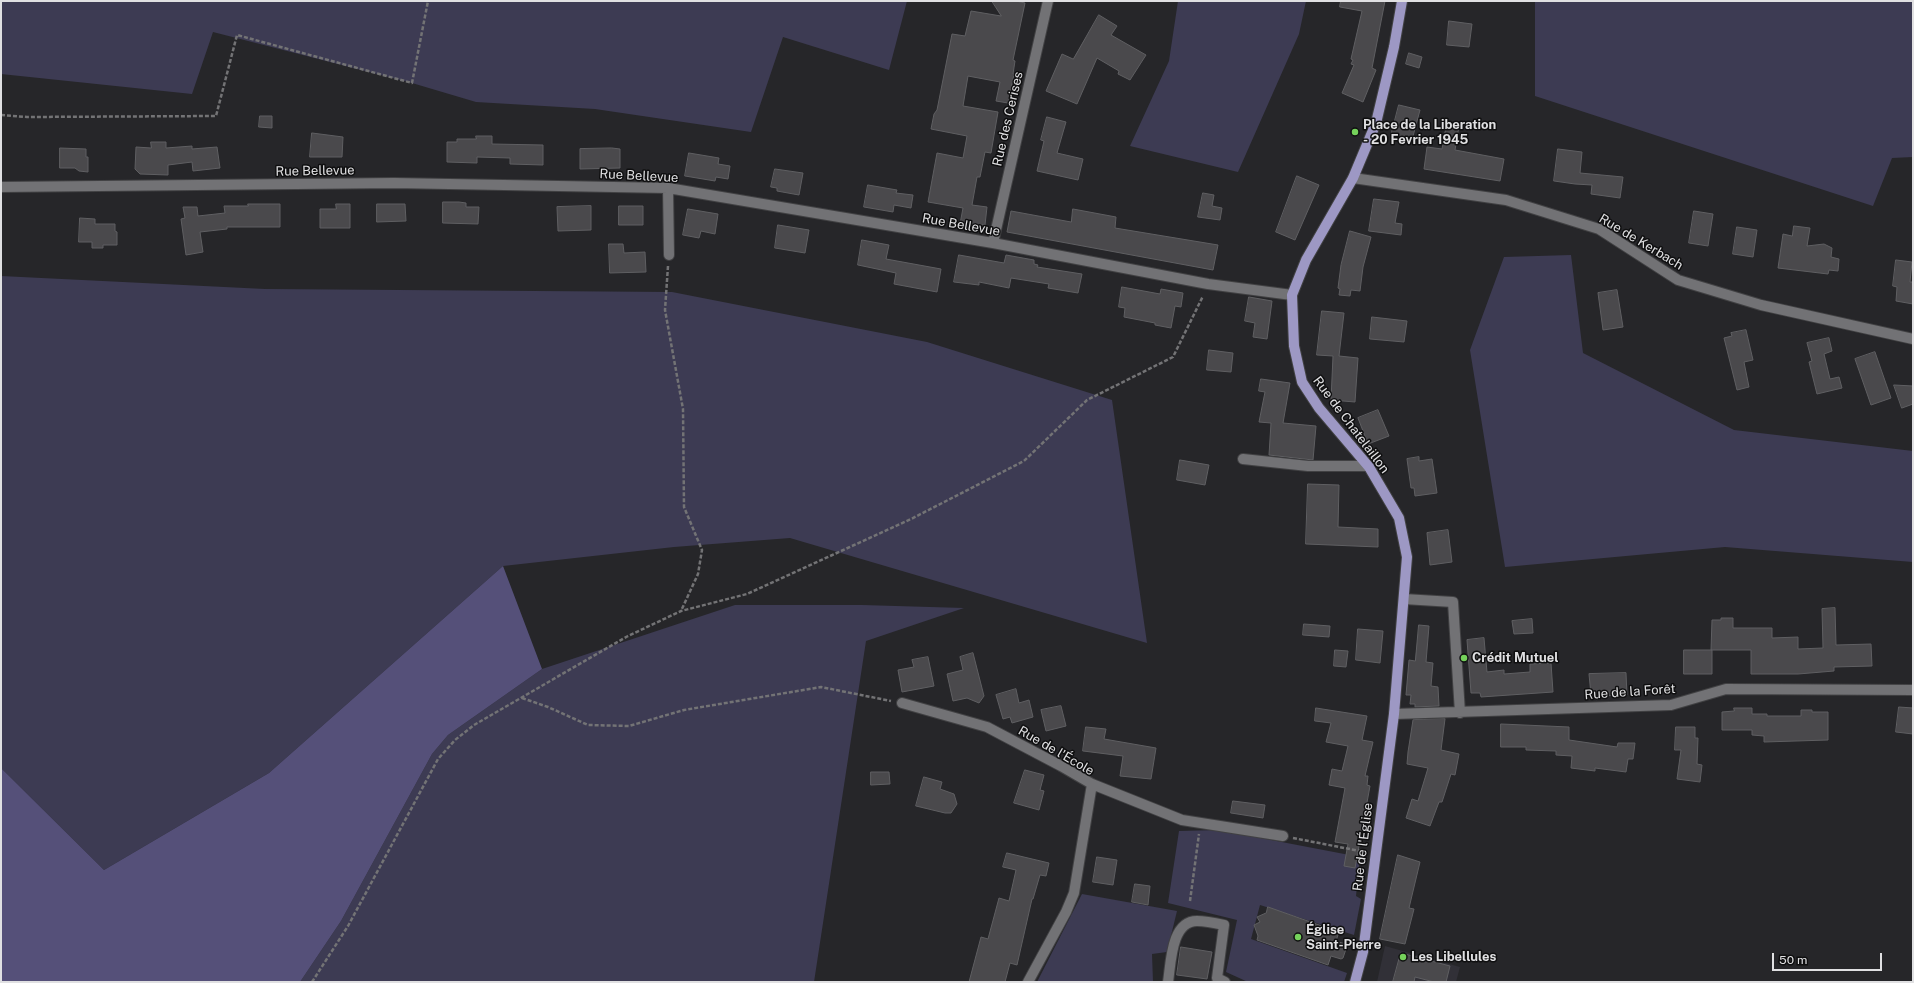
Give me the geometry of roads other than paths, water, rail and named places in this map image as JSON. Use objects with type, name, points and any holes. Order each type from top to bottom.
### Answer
[{"type":"main road","name":"Rue de Chatelaillon","points":[[1394,714],[1406,557],[1399,518],[1367,466],[1319,408],[1302,382],[1294,346],[1292,295],[1306,260],[1353,178],[1376,123],[1394,47],[1402,1]]},
{"type":"main road","name":"Rue de l'Église","points":[[1355,982],[1363,952],[1374,854],[1394,714]]},
{"type":"street","name":"Rue des Cerises","points":[[993,243],[1048,1]]},
{"type":"street","name":"Rue de Kerbach","points":[[1353,178],[1506,200],[1599,229],[1678,280],[1761,305],[1913,339]]},
{"type":"street","name":"Rue Bellevue","points":[[1,187],[394,184],[668,188],[993,243],[1208,284],[1292,295]]},
{"type":"street","points":[[668,188],[668,255]]},
{"type":"street","points":[[1243,459],[1308,466],[1367,466]]},
{"type":"street","points":[[1404,598],[1453,602],[1460,713]]},
{"type":"street","name":"Rue de la Forêt","points":[[1394,714],[1671,705],[1726,690],[1913,690]]},
{"type":"street","name":"Rue de l'École","points":[[902,703],[987,727],[1092,784],[1074,892],[1066,912],[1028,982]]},
{"type":"street","points":[[1092,784],[1182,820],[1282,836]]},
{"type":"street","points":[[1168,982],[1176,935],[1184,924],[1195,921],[1224,925],[1217,978],[1225,982]]},
{"type":"place","name":"Place de la Liberation - 20 Fevrier 1945","points":[[1355,132]]},
{"type":"place","name":"Crédit Mutuel","points":[[1464,658]]},
{"type":"place","name":"Église Saint-Pierre","points":[[1298,937]]},
{"type":"place","name":"Les Libellules","points":[[1403,957]]}]
